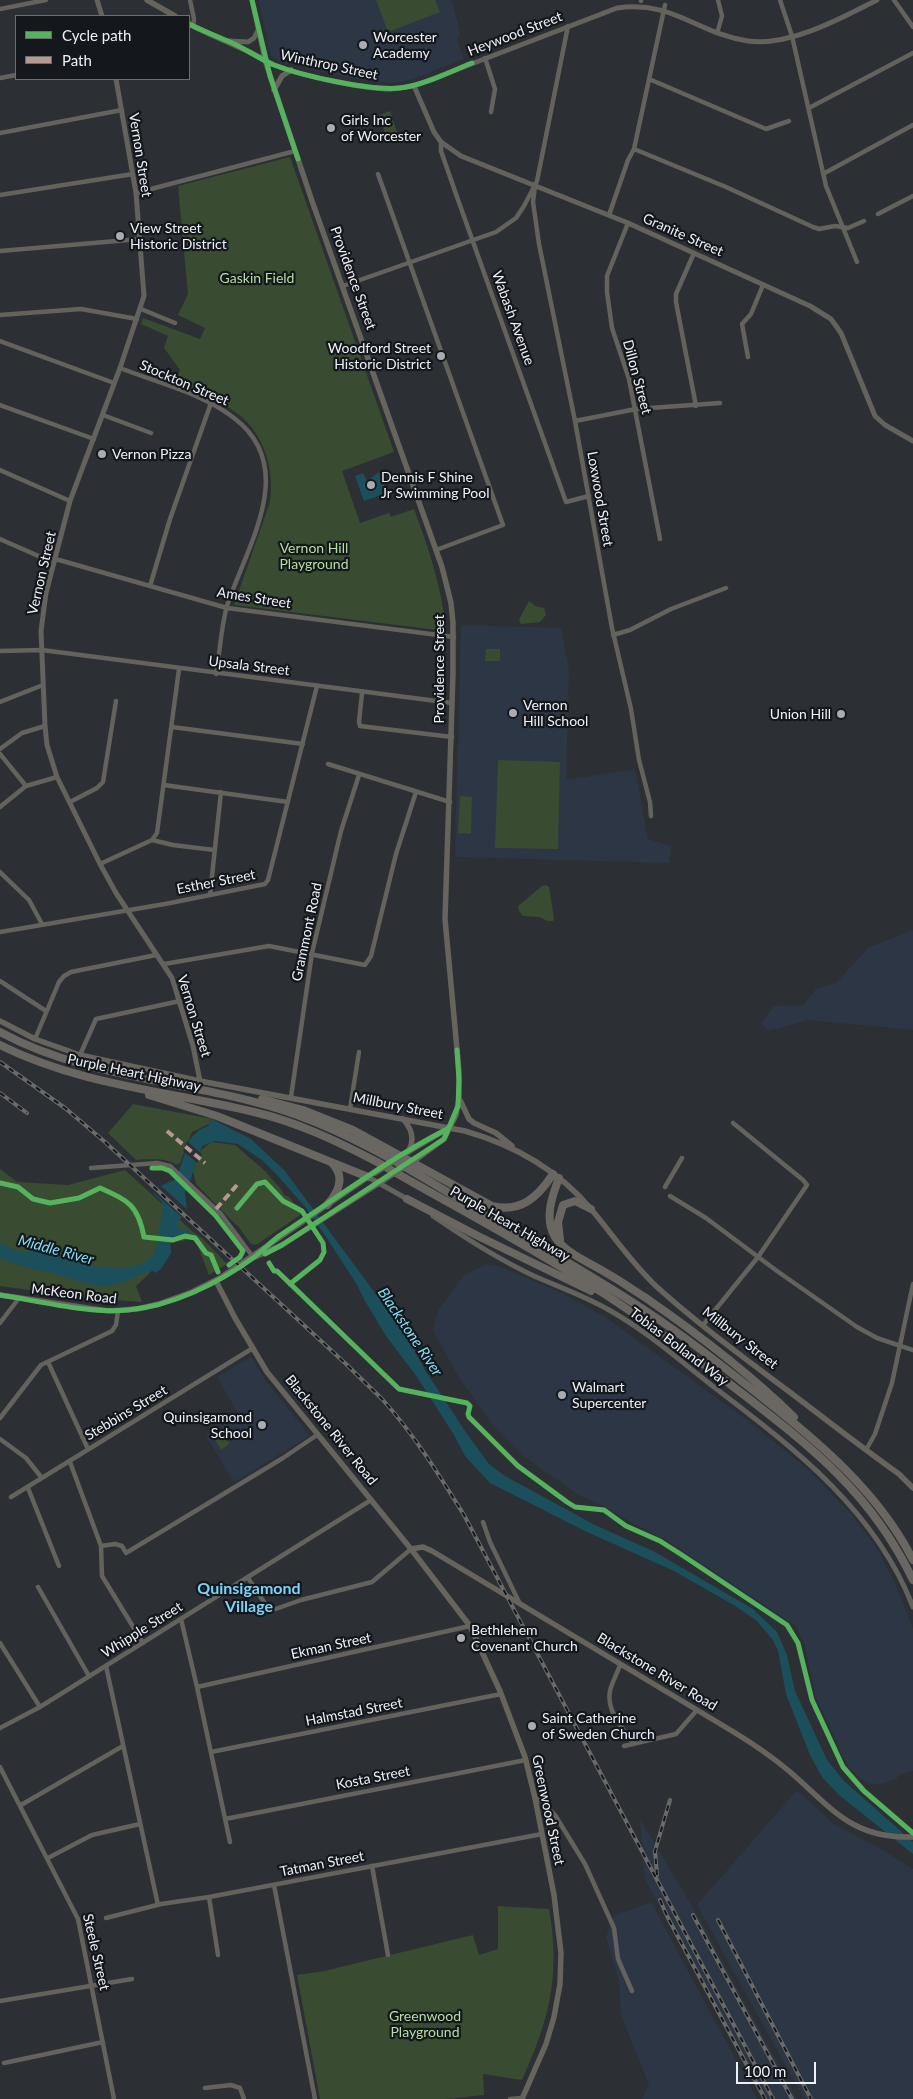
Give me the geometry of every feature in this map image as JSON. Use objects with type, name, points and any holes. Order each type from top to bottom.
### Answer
[{"type":"highway","name":"Purple Heart Highway","points":[[0,1032],[34,1049],[70,1062],[266,1105],[320,1124],[359,1142],[437,1186],[591,1276],[647,1311],[705,1353],[825,1449],[865,1489],[889,1520],[913,1560]]},
{"type":"highway","name":"Purple Heart Highway","points":[[0,1045],[48,1066],[104,1082],[255,1112],[319,1133],[377,1162],[532,1251],[635,1314],[772,1417],[839,1474],[878,1519],[894,1543],[913,1580]]},
{"type":"highway","points":[[104,1082],[206,1112],[329,1161],[372,1175]]},
{"type":"highway","points":[[191,1088],[262,1099],[320,1116],[368,1137],[484,1203],[500,1208],[518,1207],[534,1199],[556,1176]]},
{"type":"highway","points":[[327,1205],[338,1192],[340,1185],[339,1174],[329,1161]]},
{"type":"highway","points":[[556,1176],[550,1217],[553,1233],[562,1244],[640,1294],[708,1343],[775,1400],[825,1449]]},
{"type":"highway","points":[[407,1199],[635,1314]]},
{"type":"highway","points":[[562,1244],[558,1222],[563,1205],[575,1202],[591,1209]]},
{"type":"main road","points":[[147,0],[173,15]]},
{"type":"main road","name":"Winthrop Street","points":[[191,25],[215,37],[230,41],[265,60]]},
{"type":"main road","name":"Providence Street","points":[[265,60],[295,151],[436,550],[451,603],[454,637],[445,919],[458,1065],[459,1099],[457,1112],[449,1128]]},
{"type":"main road","points":[[274,90],[282,76],[291,70]]},
{"type":"main road","name":"Millbury Street","points":[[0,1021],[35,1039],[80,1055],[200,1081],[449,1128],[482,1136],[515,1150],[556,1176],[591,1209],[643,1273],[703,1325],[899,1474],[913,1488]]},
{"type":"main road","points":[[459,1099],[467,1116],[474,1123],[496,1133],[515,1150]]},
{"type":"main road","points":[[403,1119],[412,1134],[408,1152]]},
{"type":"main road","name":"McKeon Road","points":[[0,1295],[118,1311],[159,1304],[216,1281],[372,1175],[449,1128]]},
{"type":"main road","name":"McKeon Road","points":[[253,1257],[277,1248],[418,1158],[440,1143],[449,1128]]},
{"type":"main road","name":"Blackstone River Road","points":[[216,1281],[235,1318],[267,1372],[411,1549],[423,1547],[432,1551],[763,1751],[787,1769],[833,1812],[857,1827],[885,1835],[913,1837]]},
{"type":"main road","name":"Greenwood Street","points":[[411,1549],[470,1626],[501,1694],[526,1760],[535,1798],[559,1928],[561,1953],[560,1984],[550,2032],[522,2098]]},
{"type":"street","points":[[0,9],[46,0]]},
{"type":"street","points":[[97,0],[102,15]]},
{"type":"street","points":[[190,0],[194,20],[191,25]]},
{"type":"street","name":"Providence Street","points":[[252,0],[265,60]]},
{"type":"street","points":[[718,0],[722,16],[718,30]]},
{"type":"street","points":[[780,0],[792,36],[826,186],[857,262]]},
{"type":"street","points":[[654,2],[665,5],[741,40],[753,42],[792,36],[820,28],[877,0]]},
{"type":"street","points":[[894,0],[913,27]]},
{"type":"street","name":"Heywood Street","points":[[414,86],[623,5],[643,1]]},
{"type":"street","points":[[609,215],[634,148],[665,5]]},
{"type":"street","points":[[343,286],[496,232],[512,222],[535,186],[568,26]]},
{"type":"street","points":[[230,41],[248,42],[254,38],[258,29]]},
{"type":"street","points":[[809,108],[913,53]]},
{"type":"street","points":[[485,58],[495,89],[491,112]]},
{"type":"street","name":"Winthrop Street","points":[[265,60],[272,65],[291,70],[372,87],[390,89],[414,86]]},
{"type":"street","points":[[0,78],[15,75]]},
{"type":"street","name":"Vernon Street","points":[[116,80],[136,193],[144,296],[120,368],[70,501],[46,593],[42,614],[45,726],[47,745],[57,777],[100,864],[172,978],[193,1046],[200,1081]]},
{"type":"street","points":[[649,80],[766,129],[788,121]]},
{"type":"street","name":"Granite Street","points":[[414,86],[434,132],[441,142],[461,156],[628,223],[810,306],[831,319],[840,332],[864,393],[876,416],[885,425],[913,441]]},
{"type":"street","points":[[0,133],[122,110]]},
{"type":"street","points":[[823,174],[913,125]]},
{"type":"street","name":"Wabash Avenue","points":[[441,142],[442,151],[566,502],[589,496]]},
{"type":"street","points":[[634,148],[819,229],[835,226],[848,228],[864,221]]},
{"type":"street","points":[[136,193],[295,151]]},
{"type":"street","points":[[0,194],[133,174]]},
{"type":"street","points":[[378,174],[503,525],[436,550]]},
{"type":"street","name":"Loxwood Street","points":[[535,186],[533,202],[539,244],[575,421],[613,635],[631,708],[639,760],[650,802],[650,816]]},
{"type":"street","points":[[878,214],[913,196]]},
{"type":"street","name":"Dillon Street","points":[[628,223],[610,268],[607,286],[612,328],[626,367],[636,409],[660,540]]},
{"type":"street","points":[[0,251],[140,240]]},
{"type":"street","points":[[694,253],[676,294],[676,302],[696,406]]},
{"type":"street","points":[[748,357],[742,324],[751,314],[763,285]]},
{"type":"street","points":[[0,315],[81,309],[137,319]]},
{"type":"street","points":[[141,309],[176,323]]},
{"type":"street","points":[[0,341],[114,383]]},
{"type":"street","name":"Stockton Street","points":[[120,368],[211,403],[238,421],[251,436],[259,450],[266,475],[264,507],[227,608],[216,674]]},
{"type":"street","points":[[150,586],[170,519],[211,403]]},
{"type":"street","points":[[575,421],[636,409],[720,404]]},
{"type":"street","points":[[0,405],[94,440]]},
{"type":"street","points":[[103,415],[151,433]]},
{"type":"street","points":[[0,470],[70,501]]},
{"type":"street","name":"Ames Street","points":[[0,540],[43,558],[227,608],[454,637]]},
{"type":"street","points":[[613,635],[630,630],[670,609],[726,588]]},
{"type":"street","name":"Upsala Street","points":[[0,651],[42,650],[452,703]]},
{"type":"street","points":[[100,864],[152,840],[157,832],[179,668]]},
{"type":"street","points":[[0,702],[43,684]]},
{"type":"street","name":"Esther Street","points":[[0,932],[127,909],[166,904],[261,886],[266,883],[317,686]]},
{"type":"street","points":[[362,692],[358,722],[360,726],[452,737]]},
{"type":"street","points":[[70,802],[97,788],[103,782],[116,701]]},
{"type":"street","points":[[0,749],[22,733],[45,726]]},
{"type":"street","points":[[172,727],[302,744]]},
{"type":"street","points":[[0,754],[26,786]]},
{"type":"street","points":[[328,764],[450,802]]},
{"type":"street","name":"Grammont Road","points":[[291,1097],[312,953],[341,831],[359,775]]},
{"type":"street","points":[[0,807],[26,786],[57,777]]},
{"type":"street","points":[[164,786],[288,802]]},
{"type":"street","points":[[210,895],[221,792]]},
{"type":"street","points":[[164,964],[270,946],[312,953],[344,962],[366,964],[371,956],[396,854],[416,792]]},
{"type":"street","points":[[152,840],[173,845],[214,850]]},
{"type":"street","points":[[0,872],[29,900],[42,924]]},
{"type":"street","points":[[35,1039],[59,982],[64,976],[84,969],[156,955]]},
{"type":"street","points":[[0,981],[46,1011]]},
{"type":"street","points":[[80,1055],[96,1019],[180,1001]]},
{"type":"street","points":[[350,1109],[359,1052]]},
{"type":"street","points":[[703,1325],[758,1257],[807,1184],[733,1123]]},
{"type":"street","points":[[665,1187],[682,1158]]},
{"type":"street","points":[[91,1168],[159,1163],[173,1168],[225,1218],[253,1257]]},
{"type":"street","name":"Tobias Bolland Way","points":[[372,1175],[506,1261],[534,1276],[586,1297],[612,1312],[677,1358],[768,1428],[819,1472],[862,1516],[896,1570],[913,1607]]},
{"type":"street","points":[[670,1196],[706,1218],[857,1327],[877,1338],[913,1350]]},
{"type":"street","points":[[866,1450],[875,1434],[890,1390],[913,1284]]},
{"type":"street","points":[[0,1323],[18,1298]]},
{"type":"street","points":[[0,1418],[41,1365],[112,1330],[116,1326],[118,1311]]},
{"type":"street","name":"Stebbins Street","points":[[11,1497],[253,1348]]},
{"type":"street","points":[[48,1362],[88,1449]]},
{"type":"street","points":[[101,1546],[115,1544],[122,1546],[126,1553],[283,1458],[317,1434]]},
{"type":"street","points":[[0,1439],[26,1458],[42,1478]]},
{"type":"street","points":[[70,1462],[101,1546],[102,1576],[143,1643]]},
{"type":"street","points":[[28,1488],[59,1566]]},
{"type":"street","name":"Whipple Street","points":[[0,1728],[40,1707],[371,1500]]},
{"type":"street","points":[[483,1522],[490,1542],[521,1606]]},
{"type":"street","points":[[248,1578],[270,1611],[301,1600],[372,1582],[411,1549]]},
{"type":"street","points":[[38,1587],[89,1676]]},
{"type":"street","points":[[181,1620],[198,1687],[230,1842]]},
{"type":"street","name":"Ekman Street","points":[[198,1687],[470,1626]]},
{"type":"street","points":[[0,1643],[40,1707]]},
{"type":"street","points":[[620,1665],[611,1687],[609,1701],[613,1712],[634,1744]]},
{"type":"street","points":[[106,1666],[158,1905]]},
{"type":"street","name":"Halmstad Street","points":[[211,1752],[501,1694]]},
{"type":"street","points":[[624,1746],[676,1734],[697,1710]]},
{"type":"street","points":[[21,1805],[123,1746]]},
{"type":"street","name":"Kosta Street","points":[[225,1819],[526,1760]]},
{"type":"street","name":"Steele Street","points":[[0,1767],[78,1919],[114,2099]]},
{"type":"street","points":[[535,1798],[541,1801],[555,1815],[582,1859],[614,1928],[618,1959],[632,1991]]},
{"type":"street","points":[[48,1858],[92,1835],[140,1824]]},
{"type":"street","name":"Tatman Street","points":[[106,1918],[158,1905],[542,1834]]},
{"type":"street","points":[[372,1866],[388,1955]]},
{"type":"street","points":[[274,1885],[315,2099]]},
{"type":"street","points":[[209,1897],[218,1955]]},
{"type":"street","points":[[0,2001],[92,1984],[132,1979]]},
{"type":"street","points":[[4,2063],[103,2042]]},
{"type":"street","points":[[205,2088],[233,2085],[240,2088],[244,2099]]},
{"type":"street","points":[[510,2099],[522,2098]]},
{"type":"shaded area","name":"Worcester Academy","points":[[259,0],[452,0],[460,33],[457,40],[464,59],[413,79],[393,83],[354,79],[280,62],[271,56]]},
{"type":"shaded area","name":"Vernon Hill School","points":[[461,625],[561,628],[569,670],[566,780],[635,769],[648,839],[671,846],[669,863],[455,857]]},
{"type":"shaded area","points":[[913,930],[913,1030],[808,1020],[769,1031],[761,1024],[774,1006],[803,1005],[816,989],[836,983],[868,948]]},
{"type":"shaded area","points":[[485,1265],[499,1266],[564,1294],[605,1317],[747,1420],[810,1471],[851,1514],[873,1542],[894,1580],[913,1629],[913,1771],[899,1775],[896,1779],[885,1783],[872,1785],[861,1779],[848,1767],[815,1695],[805,1645],[796,1626],[668,1541],[598,1503],[580,1496],[525,1457],[491,1423],[458,1376],[433,1331],[438,1311],[463,1276]]},
{"type":"shaded area","name":"Quinsigamond School","points":[[251,1357],[266,1381],[310,1436],[234,1482],[206,1436],[239,1415],[217,1377]]},
{"type":"shaded area","points":[[797,1790],[834,1824],[881,1849],[913,1869],[913,2099],[804,2099],[697,1905]]},
{"type":"shaded area","points":[[640,1819],[698,1916],[797,2099],[762,2099],[645,1879]]},
{"type":"shaded area","points":[[651,1902],[757,2099],[642,2099],[649,2085],[621,2015],[619,1981],[606,1937],[614,1916]]},
{"type":"green space","points":[[376,0],[435,0],[440,12],[388,32]]},
{"type":"green space","points":[[390,111],[398,135],[387,139],[379,115]]},
{"type":"green space","points":[[290,157],[394,452],[342,471],[360,523],[389,513],[391,517],[414,509],[434,569],[446,631],[234,605],[270,502],[271,476],[268,462],[259,438],[242,417],[211,398],[174,385],[180,370],[164,348],[168,336],[141,324],[143,318],[200,339],[205,328],[178,315],[188,294],[178,186]]},
{"type":"green space","points":[[529,601],[535,606],[544,608],[546,615],[540,622],[521,624],[519,619]]},
{"type":"green space","points":[[486,649],[500,649],[500,661],[485,661]]},
{"type":"green space","points":[[498,760],[560,762],[558,849],[495,848]]},
{"type":"green space","points":[[460,796],[472,797],[471,834],[458,833]]},
{"type":"green space","points":[[546,885],[549,887],[553,921],[539,917],[523,916],[519,911],[518,906],[542,886]]},
{"type":"green space","points":[[133,1104],[212,1119],[209,1124],[192,1132],[180,1163],[176,1165],[157,1159],[136,1160],[108,1133]]},
{"type":"green space","points":[[212,1142],[235,1145],[265,1171],[284,1195],[288,1196],[294,1203],[306,1211],[256,1245],[251,1244],[238,1226],[196,1184],[193,1171],[201,1150]]},
{"type":"green space","points":[[0,1169],[17,1182],[68,1185],[125,1170],[202,1238],[227,1264],[209,1275],[196,1241],[193,1239],[170,1243],[148,1275],[136,1286],[142,1302],[86,1298],[0,1286]]},
{"type":"green space","points":[[224,1430],[229,1444],[221,1450],[213,1436]]},
{"type":"green space","name":"Greenwood Playground","points":[[498,1906],[549,1909],[554,1956],[550,1997],[546,2017],[522,2080],[483,2074],[484,2095],[446,2099],[320,2099],[297,1975],[324,1971],[473,1935],[479,1955],[498,1949]]},
{"type":"water","name":"Dennis F Shine Jr Swimming Pool","points":[[379,472],[385,488],[384,494],[364,501],[355,476],[363,473],[367,481]]},
{"type":"water","points":[[212,1119],[251,1139],[285,1171],[406,1335],[425,1370],[489,1464],[505,1476],[595,1525],[655,1552],[753,1609],[777,1632],[787,1655],[795,1691],[827,1760],[844,1781],[913,1842],[913,1854],[839,1795],[822,1777],[810,1755],[786,1694],[778,1651],[773,1640],[757,1621],[737,1607],[674,1571],[585,1531],[490,1483],[465,1456],[454,1435],[417,1377],[386,1336],[356,1283],[306,1208],[263,1161],[238,1144],[215,1141],[202,1146],[185,1192],[187,1212],[177,1222],[180,1230],[188,1230],[189,1233],[170,1240],[171,1253],[161,1269],[155,1273],[153,1271],[148,1272],[113,1285],[97,1286],[0,1258],[0,1243],[21,1252],[41,1252],[99,1267],[128,1268],[141,1264],[151,1257],[158,1242],[162,1202],[153,1193],[161,1186],[176,1179],[190,1139],[199,1130],[208,1126]]},
{"type":"pier","points":[[187,1141],[202,1154],[197,1163],[183,1151]]},
{"type":"pier","points":[[159,1184],[189,1211],[183,1218],[152,1191]]},
{"type":"railway","points":[[0,1062],[65,1108],[105,1142],[346,1364],[382,1399],[405,1426],[464,1515],[773,2099]]},
{"type":"railway","points":[[0,1093],[27,1113]]},
{"type":"railway","points":[[657,1875],[655,1851],[670,1800]]},
{"type":"railway","points":[[660,1900],[765,2099]]},
{"type":"railway","points":[[693,1915],[792,2099]]},
{"type":"railway","points":[[718,1920],[811,2099]]},
{"type":"marked path","points":[[167,1131],[205,1163]]},
{"type":"marked path","points":[[216,1209],[237,1185]]},
{"type":"cycle path","points":[[252,0],[270,76],[298,159]]},
{"type":"cycle path","points":[[190,24],[236,44],[274,65],[302,74],[355,85],[400,88],[428,81],[472,63]]},
{"type":"cycle path","points":[[265,1254],[282,1245],[444,1139],[458,1106],[457,1050]]},
{"type":"cycle path","points":[[0,1295],[81,1309],[113,1311],[145,1308],[177,1299],[209,1285],[239,1268],[279,1236],[363,1179],[405,1152],[449,1128]]},
{"type":"cycle path","points":[[152,1168],[162,1168],[170,1171],[216,1216],[243,1251],[240,1257],[229,1265]]},
{"type":"cycle path","points":[[237,1208],[257,1184],[265,1182],[283,1201],[302,1211],[323,1243],[324,1252],[320,1260],[290,1284]]},
{"type":"cycle path","points":[[0,1183],[18,1187],[33,1199],[50,1203],[79,1198],[100,1188],[131,1205],[139,1218],[144,1237],[173,1240],[185,1236],[195,1238],[206,1253],[211,1255],[218,1272]]},
{"type":"cycle path","points":[[269,1263],[274,1271],[277,1271],[399,1389],[467,1403],[470,1406],[469,1417],[518,1466],[567,1502],[575,1507],[604,1510],[626,1526],[660,1541],[787,1625],[798,1643],[812,1700],[843,1767],[864,1791],[913,1833]]},
{"type":"place","name":"Worcester Academy","points":[[363,45]]},
{"type":"place","name":"Girls Inc of Worcester","points":[[331,128]]},
{"type":"place","name":"View Street Historic District","points":[[120,236]]},
{"type":"place","name":"Woodford Street Historic District","points":[[441,356]]},
{"type":"place","name":"Vernon Pizza","points":[[102,454]]},
{"type":"place","name":"Dennis F Shine Jr Swimming Pool","points":[[371,485]]},
{"type":"place","name":"Vernon Hill School","points":[[513,713]]},
{"type":"place","name":"Union Hill","points":[[841,714]]},
{"type":"place","name":"Walmart Supercenter","points":[[562,1395]]},
{"type":"place","name":"Quinsigamond School","points":[[262,1425]]},
{"type":"place","name":"Bethlehem Covenant Church","points":[[461,1638]]},
{"type":"place","name":"Saint Catherine of Sweden Church","points":[[532,1726]]},
{"type":"district","name":"Quinsigamond Village","points":[[249,1598]]},
{"type":"park label","name":"Gaskin Field","points":[[257,278]]},
{"type":"park label","name":"Vernon Hill Playground","points":[[314,556]]},
{"type":"water label","name":"Middle River","points":[[56,1250]]},
{"type":"water label","name":"Blackstone River","points":[[410,1332]]}]
